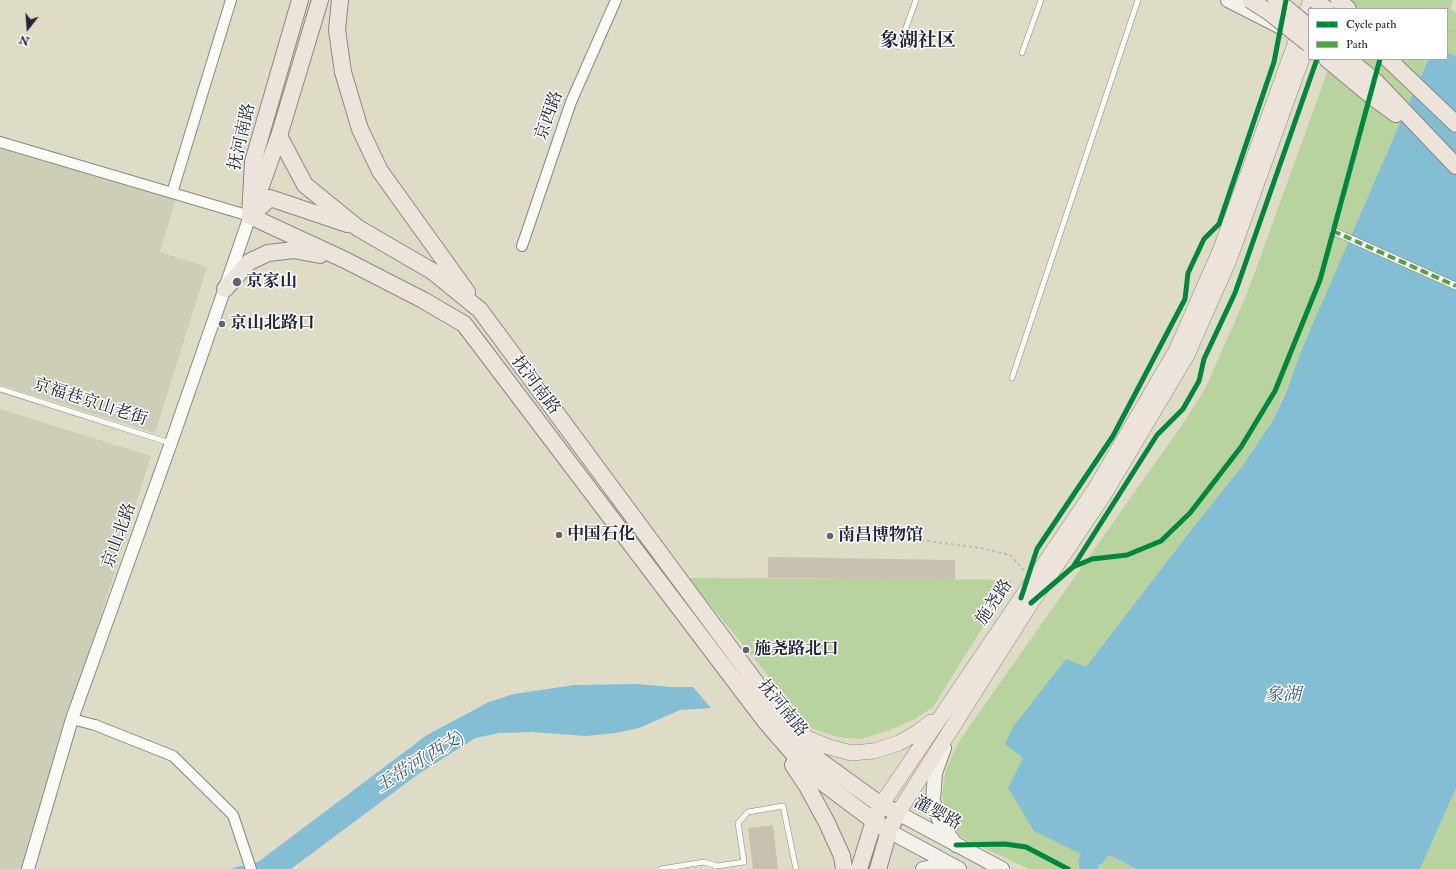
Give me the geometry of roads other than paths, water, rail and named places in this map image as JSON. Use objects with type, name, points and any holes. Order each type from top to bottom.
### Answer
[{"type":"highway","name":"抚河南路","points":[[300,0],[253,162],[250,216],[345,260],[423,300],[464,324],[765,721],[810,773],[889,831]]},
{"type":"highway","name":"抚河南路","points":[[320,0],[279,136],[305,186],[358,228],[432,271],[480,310],[785,722],[820,761],[881,805],[898,813]]},
{"type":"highway","points":[[340,0],[337,30],[343,72],[360,129],[380,171],[480,310]]},
{"type":"highway","points":[[1250,0],[1307,38]]},
{"type":"highway","points":[[1276,0],[1307,38]]},
{"type":"highway","points":[[1315,0],[1325,8]]},
{"type":"highway","points":[[1338,0],[1347,8]]},
{"type":"highway","points":[[1328,60],[1374,98],[1429,136]]},
{"type":"highway","points":[[1349,60],[1376,83],[1429,136],[1456,166]]},
{"type":"highway","points":[[1389,60],[1455,124]]},
{"type":"highway","points":[[1403,60],[1455,124]]},
{"type":"highway","points":[[250,216],[279,136]]},
{"type":"highway","points":[[250,216],[270,198],[358,228]]},
{"type":"highway","points":[[224,289],[248,262],[268,253],[294,250],[345,260]]},
{"type":"highway","points":[[765,721],[807,786],[842,856],[844,869]]},
{"type":"highway","points":[[859,869],[874,821],[881,805]]},
{"type":"highway","points":[[878,869],[889,831],[898,813]]},
{"type":"main road","points":[[1228,0],[1307,38]]},
{"type":"main road","name":"施尧路","points":[[881,805],[1095,489],[1176,352],[1220,251],[1307,38]]},
{"type":"main road","name":"施尧路","points":[[898,813],[1031,603],[1105,493],[1187,355],[1229,260],[1307,38]]},
{"type":"main road","points":[[785,722],[809,739],[829,747],[851,753],[874,751],[899,743],[918,732],[943,712]]},
{"type":"main road","points":[[956,720],[940,757],[935,773],[933,800],[942,826],[956,845]]},
{"type":"main road","name":"灌婴路","points":[[898,813],[1002,869]]},
{"type":"main road","points":[[889,831],[957,868]]},
{"type":"main road","points":[[923,869],[934,867],[957,868]]},
{"type":"street","points":[[172,193],[231,0]]},
{"type":"street","name":"京西路","points":[[522,246],[571,102],[616,0]]},
{"type":"street","points":[[0,142],[250,216]]},
{"type":"street","name":"京山北路","points":[[28,869],[72,719],[171,443],[250,216]]},
{"type":"street","points":[[1333,231],[1456,286]]},
{"type":"street","points":[[72,719],[95,725],[173,756],[233,815],[247,855],[250,869]]},
{"type":"lane","points":[[899,47],[916,0]]},
{"type":"lane","points":[[1022,53],[1040,0]]},
{"type":"lane","points":[[1012,378],[1138,0]]},
{"type":"lane","name":"京福巷京山老街","points":[[0,389],[171,443]]},
{"type":"lane","points":[[661,869],[704,862],[717,866],[744,862],[738,823],[748,812],[783,806],[796,869]]},
{"type":"water","name":"象湖","points":[[1448,53],[1456,56],[1456,788],[1420,869],[1137,869],[1109,855],[1101,865],[1034,831],[1008,788],[1023,758],[1005,744],[1013,727],[1066,659],[1086,667],[1243,465],[1273,420],[1286,392],[1302,349],[1429,60],[1448,60]]},
{"type":"water","name":"玉带河(西支)","points":[[637,684],[693,687],[711,708],[680,710],[639,728],[615,733],[586,736],[532,732],[499,733],[475,738],[417,775],[291,869],[229,869],[258,862],[427,735],[489,702],[514,694],[574,685]]},
{"type":"place","name":"京家山","points":[[237,282]]},
{"type":"place","name":"京山北路口","points":[[222,324]]},
{"type":"place","name":"中国石化","points":[[559,535]]},
{"type":"place","name":"南昌博物馆","points":[[830,536]]},
{"type":"place","name":"施尧路北口","points":[[746,650]]},
{"type":"district","name":"象湖社区","points":[[918,42]]}]
